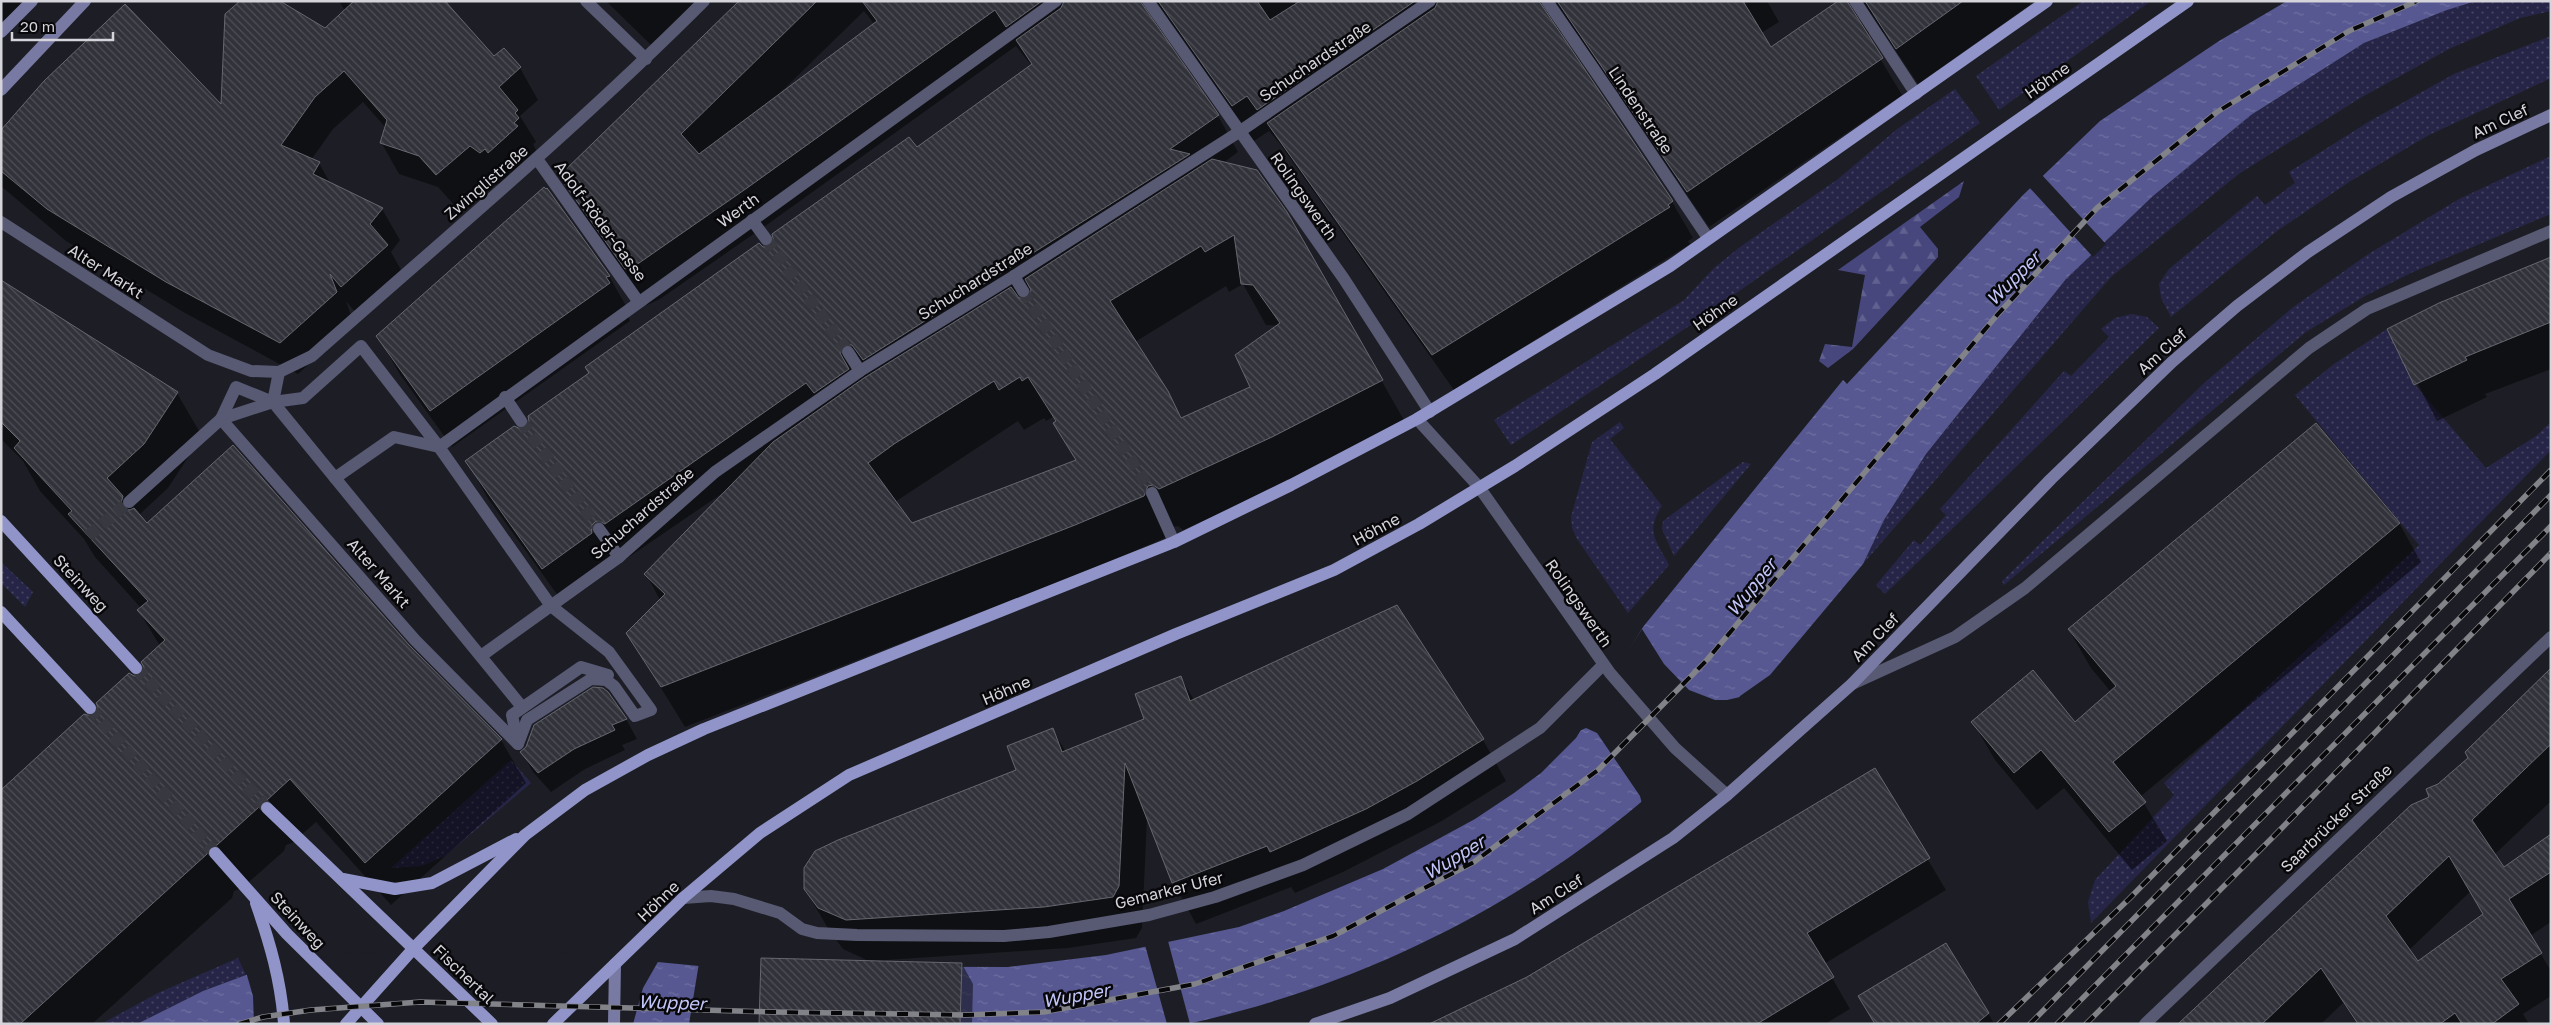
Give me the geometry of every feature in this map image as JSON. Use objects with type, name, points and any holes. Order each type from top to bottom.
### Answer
[{"type":"main road","points":[[1,32],[32,1]]},
{"type":"main road","points":[[1,90],[85,1]]},
{"type":"main road","points":[[343,880],[395,889],[432,883],[525,834],[585,790],[648,755],[704,729],[1174,542],[1292,484],[1430,412],[1670,266],[2047,1]]},
{"type":"main road","name":"Höhne","points":[[554,1024],[684,898],[760,833],[849,775],[1176,634],[1334,570],[1419,524],[1557,439],[1655,374],[2188,1]]},
{"type":"main road","name":"Am Clef","points":[[1315,1024],[1390,998],[1515,939],[1644,858],[1727,795],[1852,684],[2051,479],[2172,362],[2237,306],[2308,252],[2390,197],[2476,150],[2551,115]]},
{"type":"main road","name":"Steinweg","points":[[1,521],[136,668]]},
{"type":"main road","points":[[1,612],[90,708]]},
{"type":"main road","points":[[267,808],[414,948]]},
{"type":"main road","points":[[346,1024],[414,948],[525,834]]},
{"type":"main road","name":"Steinweg","points":[[215,853],[287,934],[360,1007]]},
{"type":"main road","points":[[254,896],[269,940],[281,989],[284,1024]]},
{"type":"main road","name":"Fischertal","points":[[414,948],[492,1024]]},
{"type":"main road","points":[[614,1024],[615,964]]},
{"type":"main road","points":[[360,1007],[378,1024]]},
{"type":"street","points":[[586,1],[646,59]]},
{"type":"street","name":"Zwinglistraße","points":[[279,372],[312,356],[537,159],[646,59],[704,1]]},
{"type":"street","name":"Werth","points":[[439,447],[505,397],[1056,1]]},
{"type":"street","name":"Rolingswerth","points":[[1148,1],[1344,279],[1430,412]]},
{"type":"street","name":"Schuchardstraße","points":[[551,606],[619,557],[715,472],[860,371],[1014,276],[1239,132],[1430,1]]},
{"type":"street","name":"Lindenstraße","points":[[1547,1],[1708,238]]},
{"type":"street","points":[[1855,1],[1916,94]]},
{"type":"street","name":"Adolf-Röder-Gasse","points":[[537,159],[638,301]]},
{"type":"street","points":[[752,220],[766,239]]},
{"type":"street","name":"Alter Markt","points":[[1,222],[208,355],[251,371],[279,372]]},
{"type":"street","name":"Am Clef","points":[[1852,684],[1955,637],[2025,588],[2309,348],[2367,309],[2551,230]]},
{"type":"street","points":[[1014,276],[1023,291]]},
{"type":"street","name":"Alter Markt","points":[[221,418],[274,402],[303,398],[361,346],[439,447],[551,606],[608,652],[651,710],[634,715]]},
{"type":"street","points":[[848,352],[860,371]]},
{"type":"street","points":[[274,402],[279,372]]},
{"type":"street","name":"Alter Markt","points":[[129,502],[221,418],[236,387],[274,402],[522,707]]},
{"type":"street","points":[[505,397],[522,421]]},
{"type":"street","name":"Alter Markt","points":[[221,418],[415,640],[518,744]]},
{"type":"street","name":"Rolingswerth","points":[[1417,419],[1479,487],[1606,669],[1675,748],[1727,795]]},
{"type":"street","points":[[335,478],[394,437],[439,447]]},
{"type":"street","points":[[1152,493],[1174,542]]},
{"type":"street","points":[[599,528],[619,557]]},
{"type":"street","points":[[481,656],[551,606]]},
{"type":"street","name":"Saarbrücker Straße","points":[[2145,1024],[2551,637]]},
{"type":"street","points":[[518,744],[512,715],[581,667],[618,678],[634,715]]},
{"type":"street","name":"Gemarker Ufer","points":[[684,898],[712,896],[734,899],[780,914],[802,929],[817,933],[856,935],[1004,936],[1048,932],[1149,915],[1215,897],[1303,865],[1408,814],[1540,728],[1606,669]]},
{"type":"street","points":[[518,744],[527,720],[585,682],[599,679],[606,680],[614,686],[634,715]]},
{"type":"street","points":[[544,694],[552,704]]},
{"type":"shaded area","points":[[2083,1],[2151,1],[1999,110],[1976,76]]},
{"type":"shaded area","points":[[2476,1],[2551,1],[2551,11],[2520,18],[2449,49],[2362,97],[2240,173],[2111,277],[1863,564],[1884,520],[1926,454],[2066,279],[2153,196],[2251,115],[2364,43],[2447,10]]},
{"type":"shaded area","points":[[2551,36],[2551,78],[2429,135],[2349,182],[2277,231],[2171,317],[2161,298],[2159,284],[2169,269],[2257,196],[2265,205],[2295,183],[2289,172],[2370,121],[2454,74]]},
{"type":"shaded area","points":[[1955,89],[1980,123],[1692,324],[1511,445],[1494,420],[1684,300],[1714,268],[1740,247],[1838,179],[1896,130]]},
{"type":"shaded area","points":[[2551,156],[2551,214],[2413,272],[2365,296],[2306,332],[2004,585],[2002,581],[2203,384],[2292,308],[2367,255],[2459,199]]},
{"type":"shaded area","points":[[2132,314],[2147,317],[2159,328],[1885,594],[1876,585],[1914,540],[1920,545],[1946,515],[1940,509],[2064,371],[2071,376],[2109,337],[2101,329],[2115,318]]},
{"type":"shaded area","points":[[2387,329],[2416,386],[2486,468],[2536,436],[2551,422],[2551,450],[2091,923],[2088,902],[2095,880],[2174,795],[2164,783],[2419,545],[2295,395],[2334,364]]},
{"type":"shaded area","points":[[1620,422],[1624,428],[1610,439],[1662,506],[1654,523],[1653,530],[1654,536],[1669,565],[1628,613],[1577,539],[1572,528],[1571,517],[1592,442]]},
{"type":"shaded area","points":[[1743,462],[1751,464],[1674,556],[1662,529],[1663,521]]},
{"type":"shaded area","points":[[1,562],[33,592],[25,607],[1,583]]},
{"type":"shaded area","points":[[511,760],[531,783],[445,856],[422,866],[391,868]]},
{"type":"shaded area","points":[[238,958],[246,975],[203,991],[137,1024],[101,1024],[158,993]]},
{"type":"green space","points":[[1964,181],[1959,197],[1920,227],[1938,249],[1938,257],[1853,349],[1828,368],[1819,361],[1825,344],[1852,347],[1865,275],[1838,270]]},
{"type":"water","name":"Wupper","points":[[2287,1],[2476,1],[2447,10],[2364,43],[2251,115],[2153,196],[2066,279],[1926,454],[1884,520],[1863,564],[1770,675],[1740,696],[1731,713],[1652,793],[1590,842],[1538,878],[1483,911],[1427,941],[1369,967],[1309,990],[1249,1009],[1187,1024],[137,1024],[203,991],[246,975],[342,956],[637,960],[699,966],[1008,967],[1106,955],[1239,927],[1284,911],[1383,869],[1475,819],[1514,793],[1541,773],[1576,738],[1643,627],[1843,380],[1847,384],[2023,195],[2100,121],[2219,41]]},
{"type":"pier","points":[[2041,174],[2106,244],[2093,257],[2028,186]]},
{"type":"pier","points":[[1642,629],[1664,664],[1689,690],[1715,700],[1727,700],[1740,697],[1750,692],[1761,682],[1763,683],[1742,698],[1733,715],[1642,804],[1640,796],[1597,733],[1586,728],[1575,733]]},
{"type":"pier","points":[[1168,941],[1190,1024],[1167,1024],[1145,945]]},
{"type":"pier","points":[[440,950],[535,951],[659,960],[643,988],[633,1024],[254,1024],[253,996],[246,972],[341,954]]},
{"type":"pier","points":[[699,963],[776,963],[774,1024],[689,1024]]},
{"type":"building","points":[[240,1],[280,1],[325,28],[354,1],[445,1],[494,56],[504,48],[521,67],[499,87],[518,110],[515,113],[519,118],[514,123],[518,126],[488,153],[485,149],[480,153],[470,146],[436,175],[419,156],[380,143],[387,120],[344,71],[315,97],[281,145],[320,162],[313,174],[383,208],[370,224],[388,245],[341,287],[330,274],[337,292],[280,343],[166,282],[47,209],[1,171],[1,130],[44,81],[125,4],[221,104],[225,14]]},
{"type":"building","points":[[739,1],[817,1],[681,134],[699,154],[877,21],[862,1],[1042,1],[1006,27],[995,10],[747,188],[639,263],[625,269],[559,176]]},
{"type":"building","points":[[1064,1],[1140,1],[1219,115],[1170,149],[1190,154],[863,360],[852,345],[843,345],[840,353],[849,369],[814,393],[806,383],[605,524],[599,521],[595,522],[591,526],[592,533],[542,569],[465,461],[514,426],[521,429],[526,427],[529,421],[528,416],[589,373],[585,367],[759,243],[763,247],[770,246],[774,242],[772,234],[909,137],[917,147],[1032,64],[1016,40],[1061,8]]},
{"type":"building","points":[[1158,1],[1257,1],[1270,20],[1300,1],[1415,1],[1257,110],[1247,96],[1232,106]]},
{"type":"building","points":[[1438,1],[1539,1],[1673,201],[1668,205],[1670,207],[1432,355],[1267,123],[1435,8]]},
{"type":"building","points":[[1557,1],[1743,1],[1771,47],[1838,1],[1847,1],[1883,58],[1687,192]]},
{"type":"building","points":[[1865,1],[1963,1],[1896,49]]},
{"type":"building","points":[[1212,159],[1257,170],[1287,212],[1383,380],[1272,437],[1159,489],[1153,485],[1148,486],[1144,496],[1075,525],[661,687],[626,633],[665,594],[644,574],[773,442],[864,378],[1011,287],[1019,298],[1028,298],[1031,290],[1025,279]],"holes":[[[1234,235],[1241,284],[1253,285],[1280,323],[1235,355],[1250,387],[1181,418],[1168,391],[1110,301],[1201,246],[1205,252]],[[1020,377],[1022,381],[1028,377],[1056,421],[1053,423],[1076,460],[912,523],[868,463],[894,444],[994,381],[999,390]]]},
{"type":"building","points":[[544,187],[547,188],[610,276],[606,277],[610,283],[430,411],[376,336]]},
{"type":"building","points":[[2551,257],[2551,322],[2465,357],[2467,360],[2414,385],[2387,329],[2439,303]]},
{"type":"building","points":[[1,280],[178,392],[144,444],[107,478],[123,496],[121,503],[123,508],[130,510],[134,508],[147,523],[233,445],[409,645],[502,739],[365,863],[290,779],[267,800],[262,802],[259,807],[217,845],[209,847],[207,854],[20,1024],[1,1024],[1,790],[84,714],[91,716],[96,714],[98,707],[96,703],[129,673],[134,676],[142,674],[144,667],[141,662],[165,640],[137,610],[148,601],[68,514],[72,511],[14,448],[20,441],[1,422]]},
{"type":"building","points":[[2316,423],[2400,523],[2113,762],[2146,802],[2109,832],[2041,750],[2014,773],[1971,722],[2033,670],[2075,722],[2116,686],[2068,629]]},
{"type":"building","points":[[1397,605],[1484,739],[1417,781],[1366,809],[1270,852],[1267,846],[1172,883],[1125,763],[1119,886],[1113,897],[1044,907],[846,920],[818,908],[804,889],[804,868],[815,851],[838,840],[1016,770],[1007,746],[1053,728],[1062,752],[1144,719],[1135,694],[1181,676],[1190,701]]},
{"type":"building","points":[[2551,668],[2551,744],[2472,820],[2504,867],[2551,834],[2551,872],[2509,899],[2542,953],[2501,979],[2519,1004],[2492,1024],[2462,1024],[2455,1013],[2440,1024],[2358,1024],[2321,968],[2262,1024],[2178,1024],[2411,805],[2429,797],[2426,789],[2438,784],[2468,758],[2465,752]],"holes":[[[2449,856],[2483,914],[2418,961],[2386,916]]]},
{"type":"building","points":[[593,687],[603,688],[608,692],[627,719],[612,725],[615,730],[574,749],[538,773],[520,752],[526,747],[534,725]]},
{"type":"building","points":[[1875,768],[1930,858],[1807,933],[1834,977],[1757,1024],[1429,1024],[1527,977]]},
{"type":"building","points":[[1946,943],[1989,1013],[1976,1024],[1875,1024],[1858,996]]},
{"type":"building","points":[[761,958],[962,963],[960,1024],[759,1024]]},
{"type":"tunnel","points":[[766,239],[848,352]]},
{"type":"tunnel","points":[[1023,291],[1152,493]]},
{"type":"tunnel","points":[[521,421],[599,529]]},
{"type":"tunnel","points":[[88,536],[129,502]]},
{"type":"tunnel","points":[[136,668],[267,808]]},
{"type":"tunnel","points":[[90,708],[215,853]]},
{"type":"railway","points":[[239,1024],[263,1017],[311,1010],[420,1002],[773,1012],[966,1015],[1044,1012],[1195,984],[1333,936],[1474,862],[1598,770],[1706,661],[1998,314],[2097,208],[2217,112],[2349,31],[2417,1]]},
{"type":"railway","points":[[1999,1024],[2129,899],[2551,470]]},
{"type":"railway","points":[[2030,1024],[2551,495]]},
{"type":"railway","points":[[2057,1024],[2551,526]]},
{"type":"railway","points":[[2086,1024],[2274,836],[2551,553]]}]
